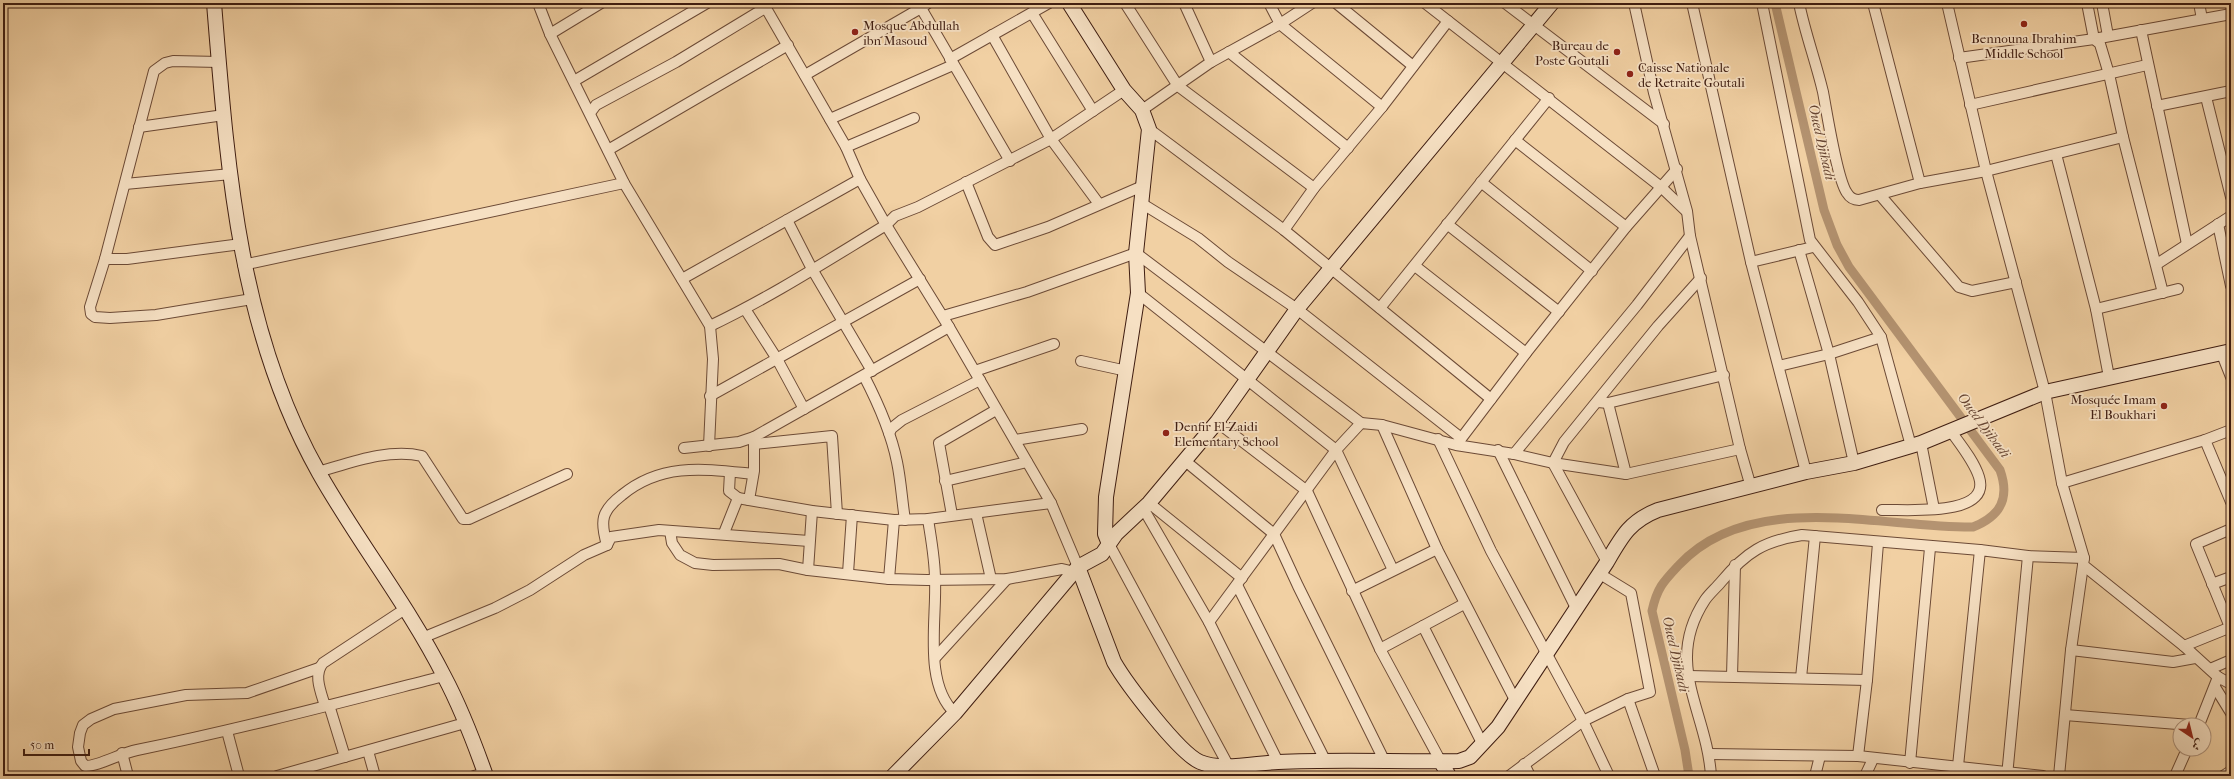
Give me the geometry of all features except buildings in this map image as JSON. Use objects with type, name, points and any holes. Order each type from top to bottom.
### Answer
[{"type":"street","points":[[214,3],[224,115],[244,265],[252,300],[272,369],[318,472],[405,610],[444,676],[465,723],[482,775]]},
{"type":"street","points":[[538,3],[550,34],[624,183],[710,326],[713,358],[708,446]]},
{"type":"street","points":[[550,34],[601,3]]},
{"type":"street","points":[[574,82],[707,3]]},
{"type":"street","points":[[830,120],[951,62],[992,35],[1049,3]]},
{"type":"street","points":[[1069,3],[1124,90],[1142,110],[1149,129],[1145,185],[1141,203],[1136,254],[1138,293],[1127,371],[1106,497],[1104,534],[1228,771]]},
{"type":"street","points":[[1126,3],[1178,86],[1314,188]]},
{"type":"street","points":[[1184,3],[1211,62]]},
{"type":"street","points":[[1269,3],[1280,24],[1382,107]]},
{"type":"street","points":[[1142,110],[1211,62],[1280,24],[1312,3]]},
{"type":"street","points":[[1336,3],[1413,66]]},
{"type":"street","points":[[1425,3],[1661,186],[1687,211]]},
{"type":"street","points":[[1505,3],[1664,124]]},
{"type":"street","points":[[893,776],[955,713],[1076,569],[1102,554],[1116,534],[1146,506],[1218,422],[1266,351],[1297,309],[1552,3]]},
{"type":"street","points":[[1634,3],[1654,93],[1677,169],[1687,211],[1690,236],[1724,375],[1740,449],[1751,487]]},
{"type":"street","points":[[1692,3],[1751,262],[1806,472]]},
{"type":"street","points":[[1762,3],[1807,229],[1813,247],[1858,302],[1881,337],[1916,445],[1934,509]]},
{"type":"street","points":[[1799,3],[1846,192],[1856,200],[1880,195],[1920,183],[1986,171],[2123,137]]},
{"type":"street","points":[[1873,3],[1920,183]]},
{"type":"street","points":[[1947,3],[1986,171],[2045,392],[2062,483],[2083,561],[2071,650],[2059,776]]},
{"type":"street","points":[[2087,3],[2097,41],[2109,74],[2123,137],[2163,293]]},
{"type":"street","points":[[2102,3],[2108,36]]},
{"type":"street","points":[[2199,3],[2202,19]]},
{"type":"street","points":[[590,113],[596,105],[676,62],[764,5],[846,147],[860,179],[886,225],[943,316],[1051,503],[1114,662],[1137,696],[1187,754],[1206,765],[1228,771],[1278,762],[1441,762],[1460,760],[1470,757],[1498,726],[1600,574],[1622,537],[1642,516],[1658,510],[1806,472],[1854,463],[1916,445],[1954,428],[1978,420],[2045,392],[2109,376],[2226,352],[2231,377]]},
{"type":"street","points":[[805,75],[925,6],[951,62],[1010,161]]},
{"type":"street","points":[[1032,12],[1094,111]]},
{"type":"street","points":[[2097,41],[2108,36],[2141,34],[2202,19],[2231,14]]},
{"type":"street","points":[[1960,61],[2231,20]]},
{"type":"street","points":[[1284,230],[1314,188],[1382,107],[1448,22]]},
{"type":"street","points":[[2141,34],[2187,244]]},
{"type":"street","points":[[992,35],[1051,139],[1099,204]]},
{"type":"street","points":[[608,150],[788,46]]},
{"type":"street","points":[[1229,52],[1348,148]]},
{"type":"street","points":[[219,62],[173,62],[159,66],[154,71],[106,259],[90,307],[92,314],[95,317],[156,315],[252,300]]},
{"type":"street","points":[[1970,105],[2147,65]]},
{"type":"street","points":[[710,326],[745,309],[812,270],[886,225],[895,216],[918,207],[1051,139],[1124,90]]},
{"type":"street","points":[[2157,106],[2231,91]]},
{"type":"street","points":[[2206,97],[2231,197]]},
{"type":"street","points":[[1380,308],[1549,98]]},
{"type":"street","points":[[139,127],[224,115]]},
{"type":"street","points":[[846,147],[914,118]]},
{"type":"street","points":[[1149,129],[1284,230],[1491,399]]},
{"type":"street","points":[[1514,140],[1626,227]]},
{"type":"street","points":[[2056,154],[2096,309],[2109,376]]},
{"type":"street","points":[[1459,442],[1526,353],[1626,227],[1677,169]]},
{"type":"street","points":[[125,184],[231,174]]},
{"type":"street","points":[[682,279],[860,179]]},
{"type":"street","points":[[966,182],[988,237],[995,245],[1048,227],[1145,185]]},
{"type":"street","points":[[1481,182],[1592,270]]},
{"type":"street","points":[[244,265],[624,183]]},
{"type":"street","points":[[1880,195],[1959,287],[1972,292],[2016,282]]},
{"type":"street","points":[[1141,203],[1198,238],[1228,262],[1297,309],[1459,442]]},
{"type":"street","points":[[2156,264],[2231,216]]},
{"type":"street","points":[[787,220],[812,270],[843,322],[868,374],[889,433],[897,462],[905,520]]},
{"type":"street","points":[[1447,224],[1559,312]]},
{"type":"street","points":[[2218,224],[2231,286]]},
{"type":"street","points":[[1514,454],[1637,305],[1690,236]]},
{"type":"street","points":[[106,259],[127,259],[241,244]]},
{"type":"street","points":[[1751,262],[1813,247]]},
{"type":"street","points":[[1799,250],[1829,354],[1854,463]]},
{"type":"street","points":[[943,316],[1027,292],[1136,254]]},
{"type":"street","points":[[1136,254],[1361,423],[1382,425],[1438,439],[1498,450],[1553,463],[1626,474],[1740,449]]},
{"type":"street","points":[[1415,266],[1526,353]]},
{"type":"street","points":[[1553,463],[1564,442],[1603,402],[1658,326],[1701,278]]},
{"type":"street","points":[[710,396],[920,279]]},
{"type":"street","points":[[2096,309],[2178,289]]},
{"type":"street","points":[[1138,293],[1336,450],[1393,570]]},
{"type":"street","points":[[745,309],[777,359],[804,409]]},
{"type":"street","points":[[754,440],[804,409],[949,327]]},
{"type":"street","points":[[1779,366],[1829,354],[1881,337]]},
{"type":"street","points":[[975,370],[1054,344]]},
{"type":"street","points":[[1081,361],[1127,371]]},
{"type":"street","points":[[1603,402],[1724,375]]},
{"type":"street","points":[[889,433],[892,428],[902,420],[980,380]]},
{"type":"street","points":[[1603,402],[1626,474]]},
{"type":"street","points":[[952,515],[939,443],[996,410]]},
{"type":"street","points":[[1218,422],[1307,491],[1380,649],[1449,776]]},
{"type":"street","points":[[1209,622],[1336,450],[1361,423]]},
{"type":"street","points":[[1382,425],[1437,549],[1464,604],[1515,700]]},
{"type":"street","points":[[1882,510],[1934,509],[1962,506],[1971,501],[1981,489],[1979,477],[1954,428]]},
{"type":"street","points":[[1015,440],[1082,429]]},
{"type":"street","points":[[2062,483],[2205,440],[2231,430]]},
{"type":"street","points":[[684,448],[754,440],[832,436],[837,514]]},
{"type":"street","points":[[1438,439],[1491,551],[1583,721],[1609,776]]},
{"type":"street","points":[[749,500],[753,474],[754,440]]},
{"type":"street","points":[[2205,440],[2231,502]]},
{"type":"street","points":[[1498,450],[1576,608]]},
{"type":"street","points":[[318,472],[361,460],[399,453],[422,456],[464,519],[469,519],[567,474]]},
{"type":"street","points":[[1184,460],[1274,534],[1385,762]]},
{"type":"street","points":[[945,481],[1027,462]]},
{"type":"street","points":[[1553,463],[1607,562]]},
{"type":"street","points":[[607,545],[602,520],[607,509],[637,483],[671,471],[753,474]]},
{"type":"street","points":[[730,472],[729,491],[738,498],[812,511],[894,520],[928,519],[1051,503]]},
{"type":"street","points":[[724,533],[738,498]]},
{"type":"street","points":[[1146,506],[1239,581],[1326,762]]},
{"type":"street","points":[[1146,506],[1209,622],[1278,762]]},
{"type":"street","points":[[808,570],[812,511]]},
{"type":"street","points":[[976,513],[991,579]]},
{"type":"street","points":[[848,573],[852,515]]},
{"type":"street","points":[[928,519],[935,580],[932,631],[938,683],[944,699],[955,713]]},
{"type":"street","points":[[889,579],[894,520]]},
{"type":"street","points":[[2184,646],[2230,627],[2196,544],[2231,529]]},
{"type":"street","points":[[422,638],[495,608],[530,590],[584,555],[607,545],[611,537],[650,530],[724,533],[809,541]]},
{"type":"street","points":[[670,531],[672,543],[680,555],[695,563],[713,565],[779,564],[808,570],[848,573],[889,579],[935,580],[1007,579],[1062,569],[1076,569]]},
{"type":"street","points":[[1711,776],[1710,754],[1692,695],[1689,676],[1686,644],[1693,623],[1706,599],[1735,565],[1749,553],[1777,539],[1802,535],[1930,548],[1980,550],[2083,561],[2210,669],[2231,713]]},
{"type":"street","points":[[1800,678],[1815,536]]},
{"type":"street","points":[[1858,756],[1867,680],[1878,543]]},
{"type":"street","points":[[1910,763],[1930,548]]},
{"type":"street","points":[[1352,590],[1437,549]]},
{"type":"street","points":[[1958,766],[1980,550]]},
{"type":"street","points":[[2007,775],[2028,556]]},
{"type":"street","points":[[1732,676],[1735,565]]},
{"type":"street","points":[[1509,776],[1583,721],[1628,699],[1650,692],[1631,593],[1600,574]]},
{"type":"street","points":[[2212,584],[2231,577]]},
{"type":"street","points":[[935,658],[1007,579]]},
{"type":"street","points":[[1380,649],[1464,604]]},
{"type":"street","points":[[405,610],[334,654],[319,668],[247,693],[186,695],[114,709],[91,719],[83,725],[80,733],[78,747],[81,761],[85,766],[91,766],[122,753],[227,731],[444,676]]},
{"type":"street","points":[[1423,626],[1483,744]]},
{"type":"street","points":[[2071,650],[2173,662],[2196,658]]},
{"type":"street","points":[[2210,669],[2231,660]]},
{"type":"street","points":[[319,668],[318,678],[345,757]]},
{"type":"street","points":[[1689,676],[1867,680]]},
{"type":"street","points":[[2217,682],[2231,684]]},
{"type":"street","points":[[2202,717],[2217,682]]},
{"type":"street","points":[[1628,699],[1655,776]]},
{"type":"street","points":[[2065,715],[2172,724]]},
{"type":"street","points":[[278,776],[465,723]]},
{"type":"street","points":[[227,731],[239,776]]},
{"type":"street","points":[[368,751],[375,776]]},
{"type":"street","points":[[122,753],[128,776]]},
{"type":"street","points":[[1710,754],[1858,756],[1910,763],[1958,766],[2007,775],[2043,776]]},
{"type":"street","points":[[1815,776],[1820,756]]},
{"type":"street","points":[[2175,776],[2184,757]]},
{"type":"street","points":[[1865,776],[1873,759]]},
{"type":"street","points":[[1524,764],[1530,776]]},
{"type":"street","points":[[2224,776],[2231,771]]},
{"type":"waterway","name":"Oued Djihadi","points":[[1689,776],[1685,750],[1652,611],[1656,596],[1661,586],[1679,565],[1708,541],[1742,527],[1779,519],[1858,519],[1937,526],[1973,527],[1983,523],[1996,512],[2001,505],[2004,489],[2000,470],[1849,267],[1837,245],[1824,210],[1775,3]]},
{"type":"place","name":"Bennouna Ibrahim Middle School","points":[[2024,24]]},
{"type":"place","name":"Mosque Abdullah ibn Masoud","points":[[855,32]]},
{"type":"place","name":"Bureau de Poste Goutali","points":[[1617,52]]},
{"type":"place","name":"Caisse Nationale de Retraite Goutali","points":[[1630,74]]},
{"type":"place","name":"Mosquée Imam El Boukhari","points":[[2164,406]]},
{"type":"place","name":"Denfir El-Zaidi Elementary School","points":[[1166,433]]}]
